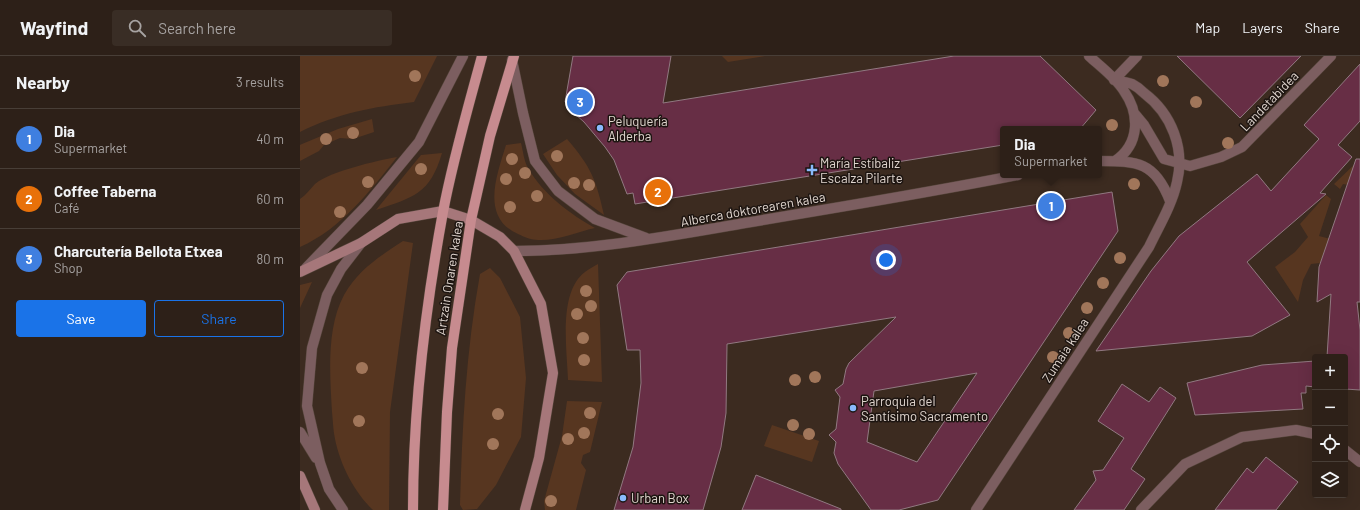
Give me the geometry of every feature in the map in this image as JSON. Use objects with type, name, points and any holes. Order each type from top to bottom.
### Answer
[{"type":"main road","name":"Artzain Onaren kalea","points":[[414,510],[415,428],[422,354],[443,211],[460,138],[482,56]]},
{"type":"main road","name":"Artzain Onaren kalea","points":[[443,510],[447,412],[452,348],[471,220],[490,136],[513,58]]},
{"type":"street","points":[[302,271],[367,205],[419,142],[463,56]]},
{"type":"street","name":"Zumaia kalea","points":[[1089,56],[1127,95],[1134,113],[1144,125],[1164,159],[1190,166],[1220,157],[1242,147]]},
{"type":"street","points":[[1114,80],[1137,56]]},
{"type":"street","name":"Landetabidea","points":[[1242,147],[1331,56]]},
{"type":"street","points":[[513,58],[523,113],[535,161],[553,185],[595,219],[650,239]]},
{"type":"street","name":"Zumaia kalea","points":[[976,510],[1149,247],[1167,211],[1177,182],[1180,163],[1176,136],[1165,114],[1151,98],[1132,84],[1114,80]]},
{"type":"street","name":"Zumaia kalea","points":[[1115,161],[1124,154],[1135,135],[1134,113]]},
{"type":"street","points":[[1102,161],[1134,162],[1151,170],[1163,184],[1170,201]]},
{"type":"street","name":"Alberca doktorearen kalea","points":[[514,251],[650,239],[931,192],[1003,178]]},
{"type":"street","points":[[302,271],[361,243],[398,219],[443,211],[471,220],[500,237],[514,251],[541,304],[553,373],[539,458],[525,510]]},
{"type":"street","points":[[343,510],[329,489],[320,463],[307,406],[312,348],[327,295],[341,269],[361,243]]},
{"type":"street","points":[[1141,510],[1185,464],[1242,437],[1296,430],[1312,433]]},
{"type":"street","points":[[300,432],[320,463]]},
{"type":"street","points":[[1348,452],[1360,462]]},
{"type":"street","points":[[300,476],[315,510]]},
{"type":"shaded area","points":[[300,56],[437,56],[414,102],[384,106],[342,115],[314,125],[300,132]]},
{"type":"shaded area","points":[[722,56],[765,56],[728,62]]},
{"type":"shaded area","points":[[372,119],[374,132],[353,139],[340,138],[324,145],[319,151],[300,161],[300,145],[338,129]]},
{"type":"shaded area","points":[[567,139],[592,174],[604,215],[575,194],[557,175],[543,154]]},
{"type":"shaded area","points":[[521,143],[527,165],[541,186],[567,210],[595,228],[560,238],[538,240],[518,234],[506,227],[499,217],[495,206],[494,194],[496,182],[506,145]]},
{"type":"shaded area","points":[[442,153],[437,167],[426,186],[410,197],[376,210],[421,155]]},
{"type":"shaded area","points":[[397,157],[365,196],[342,220],[315,239],[300,247],[300,199],[315,184],[322,179],[342,171]]},
{"type":"shaded area","points":[[1359,160],[1360,187],[1343,184],[1340,189],[1334,184]]},
{"type":"shaded area","points":[[1326,195],[1331,199],[1319,236],[1342,242],[1337,261],[1311,264],[1303,280],[1298,302],[1275,267],[1295,252],[1308,237],[1300,224]]},
{"type":"shaded area","points":[[403,241],[413,243],[390,412],[389,510],[373,510],[354,486],[344,468],[337,448],[333,429],[330,383],[330,352],[334,322],[344,295],[356,278],[370,264]]},
{"type":"shaded area","points":[[598,264],[602,382],[568,380],[566,337],[567,307],[576,281],[585,272]]},
{"type":"shaded area","points":[[490,268],[500,278],[520,317],[526,378],[521,437],[496,485],[477,509],[463,510],[460,505],[462,447],[471,332],[480,274]]},
{"type":"shaded area","points":[[312,282],[300,308],[300,285]]},
{"type":"shaded area","points":[[567,401],[602,402],[590,452],[583,455],[581,463],[586,470],[576,510],[545,510],[544,501],[562,436]]},
{"type":"shaded area","points":[[772,425],[819,441],[812,462],[764,446]]},
{"type":"building","points":[[573,56],[671,56],[663,103],[954,56],[1040,56],[1096,110],[1083,126],[1000,126],[1000,145],[635,204],[633,193],[627,194],[614,160],[584,122],[575,114],[575,104],[565,102]]},
{"type":"building","points":[[1177,56],[1301,56],[1240,118]]},
{"type":"building","points":[[1360,64],[1360,121],[1338,145],[1352,157],[1320,193],[1326,194],[1247,262],[1290,315],[1252,336],[1096,351],[1151,271],[1179,236],[1257,174],[1271,191],[1319,139],[1304,125]]},
{"type":"building","points":[[1356,159],[1360,159],[1360,302],[1357,302],[1360,330],[1360,390],[1348,389],[1348,354],[1327,354],[1331,294],[1317,302],[1319,267]]},
{"type":"building","points":[[1112,192],[1118,231],[938,500],[899,510],[871,510],[838,464],[834,453],[836,442],[829,435],[836,429],[840,397],[835,390],[843,384],[846,369],[849,363],[896,317],[727,344],[726,413],[721,447],[703,510],[614,510],[633,447],[641,383],[640,350],[627,350],[617,285],[627,272]],"holes":[[[977,373],[917,462],[867,442],[874,391]]]},
{"type":"building","points":[[1312,361],[1312,387],[1306,386],[1306,393],[1301,393],[1303,409],[1195,415],[1187,383],[1262,365]]},
{"type":"building","points":[[1122,384],[1149,402],[1160,387],[1176,398],[1131,469],[1145,479],[1124,510],[1074,510],[1096,480],[1093,471],[1103,470],[1124,438],[1098,421]]},
{"type":"building","points":[[1266,457],[1298,482],[1276,510],[1215,510],[1247,468],[1253,473]]},
{"type":"building","points":[[756,475],[841,509],[841,510],[742,510]]},
{"type":"place","name":"Charcutería Bellota Etxea","points":[[580,102]]},
{"type":"place","name":"Peluquería Alderba","points":[[600,128]]},
{"type":"place","name":"María Estíbaliz Escalza Pilarte","points":[[812,170]]},
{"type":"place","name":"Coffee Taberna","points":[[658,192]]},
{"type":"place","name":"Dia","points":[[1051,206]]},
{"type":"place","name":"Parroquia del Santísimo Sacramento","points":[[853,408]]},
{"type":"place","name":"Urban Box","points":[[623,498]]}]
